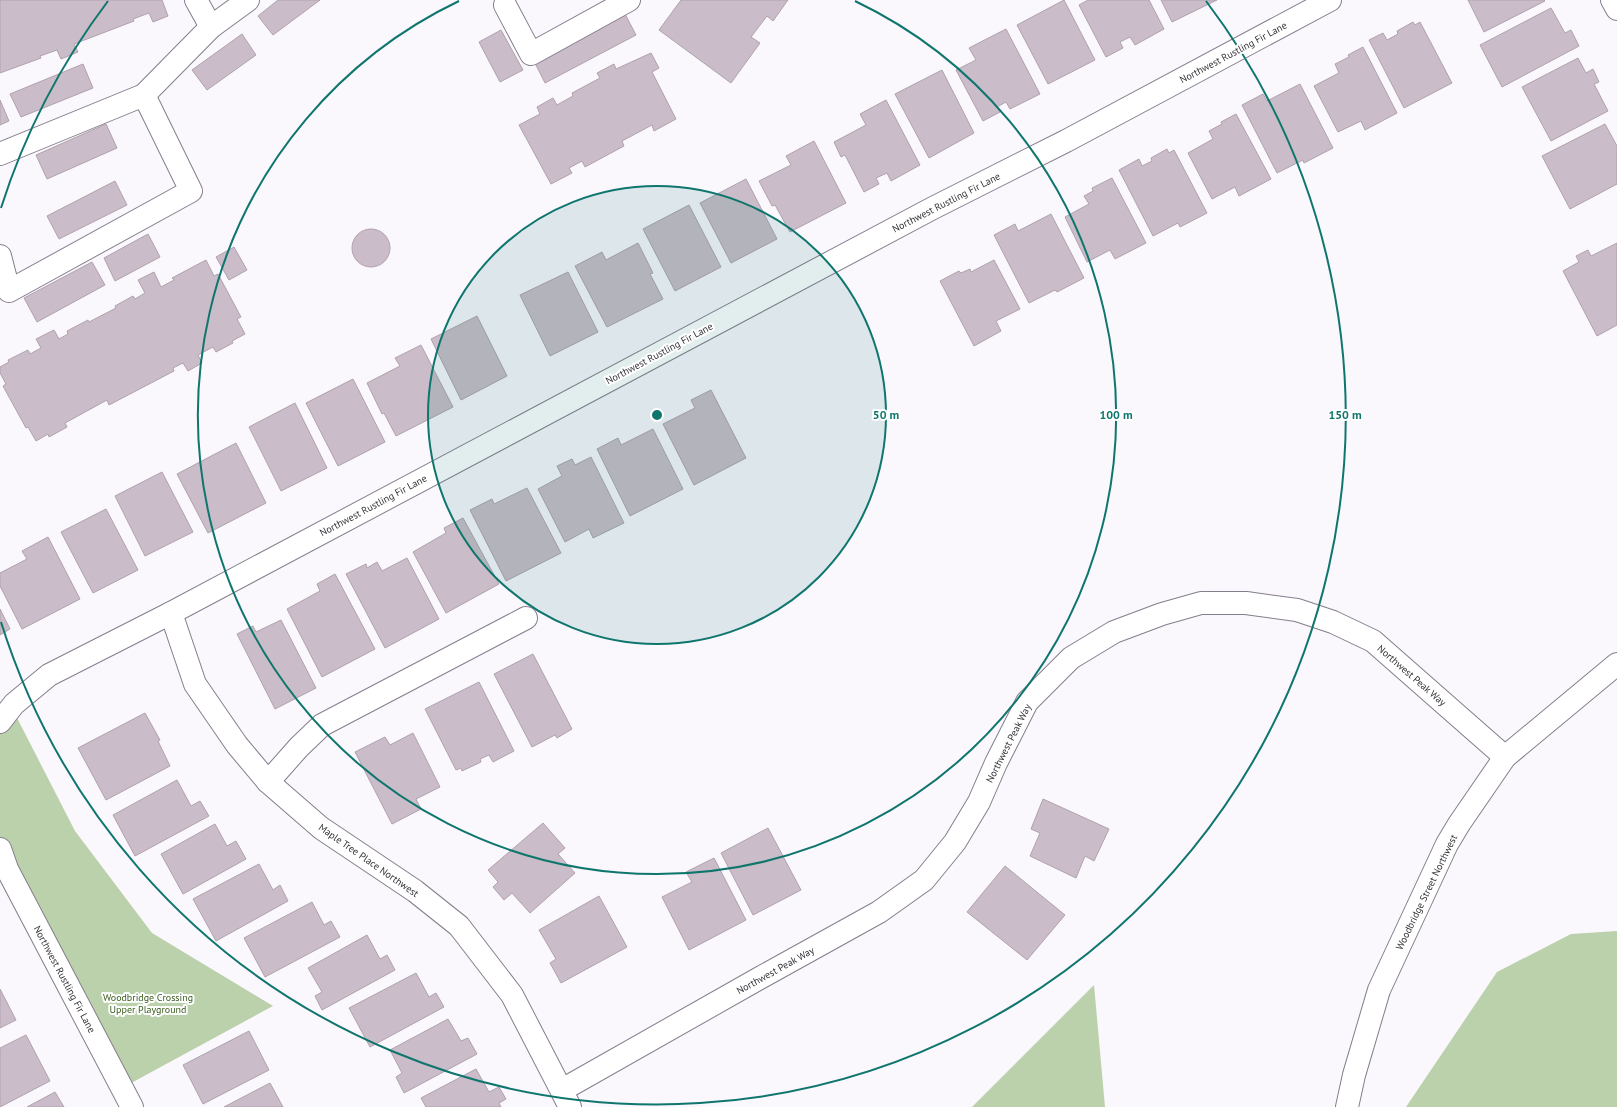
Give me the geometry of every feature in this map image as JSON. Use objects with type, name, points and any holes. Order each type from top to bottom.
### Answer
[{"type":"street","points":[[196,0],[211,27]]},
{"type":"street","points":[[0,154],[144,95],[211,27],[248,0]]},
{"type":"street","points":[[505,5],[531,54],[628,2],[629,0]]},
{"type":"street","name":"Northwest Rustling Fir Lane","points":[[0,722],[14,704],[49,675],[171,613],[933,208],[1066,141],[1330,0]]},
{"type":"street","points":[[1612,0],[1617,9]]},
{"type":"street","points":[[0,256],[9,291],[191,191],[144,95]]},
{"type":"street","name":"Northwest Peak Way","points":[[566,1099],[758,979],[879,912],[924,880],[955,842],[979,802],[996,763],[1027,702],[1071,658],[1114,632],[1162,614],[1201,603],[1246,603],[1297,610],[1333,622],[1373,641],[1505,757]]},
{"type":"street","name":"Maple Tree Place Northwest","points":[[171,613],[195,684],[237,745],[268,782],[321,828],[414,891],[459,926],[512,995],[566,1099]]},
{"type":"street","points":[[268,782],[299,747],[322,725],[526,618]]},
{"type":"street","name":"Woodbridge Street Northwest","points":[[1347,1107],[1354,1075],[1379,990],[1447,844],[1459,824],[1505,757],[1617,664]]},
{"type":"street","name":"Northwest Rustling Fir Lane","points":[[0,849],[7,869],[132,1107]]},
{"type":"green space","name":"Woodbridge Crossing Upper Playground","points":[[15,714],[75,831],[152,933],[273,1006],[122,1088],[0,849],[0,734]]},
{"type":"green space","points":[[1617,931],[1617,1107],[1406,1107],[1497,972],[1571,934]]},
{"type":"green space","points":[[1094,985],[1105,1107],[972,1107]]},
{"type":"building","points":[[0,0],[162,0],[168,16],[153,22],[149,13],[133,19],[134,21],[74,44],[78,52],[61,59],[57,50],[40,56],[41,58],[0,73]]},
{"type":"building","points":[[278,0],[320,0],[273,35],[258,16]]},
{"type":"building","points":[[681,0],[788,0],[773,21],[767,16],[751,37],[760,43],[731,83],[659,30]]},
{"type":"building","points":[[1064,0],[1095,60],[1048,84],[1017,25]]},
{"type":"building","points":[[1088,0],[1149,0],[1164,29],[1135,45],[1130,37],[1120,42],[1123,48],[1106,57],[1079,5]]},
{"type":"building","points":[[1161,0],[1217,0],[1172,22]]},
{"type":"building","points":[[1468,0],[1544,0],[1545,1],[1484,32]]},
{"type":"building","points":[[1551,8],[1565,33],[1571,30],[1579,46],[1502,87],[1480,45]]},
{"type":"building","points":[[624,12],[636,35],[545,83],[534,61]]},
{"type":"building","points":[[1413,22],[1415,25],[1420,22],[1452,83],[1404,108],[1369,40],[1383,33],[1387,40],[1398,34],[1397,31]]},
{"type":"building","points":[[1006,29],[1040,94],[1010,109],[1006,102],[997,107],[1000,112],[983,121],[956,70],[976,60],[969,48]]},
{"type":"building","points":[[501,30],[523,70],[500,82],[479,42]]},
{"type":"building","points":[[242,34],[256,55],[207,90],[192,70]]},
{"type":"building","points":[[1363,47],[1397,113],[1365,130],[1361,121],[1338,132],[1314,86],[1339,73],[1335,64],[1349,57],[1348,55]]},
{"type":"building","points":[[651,53],[659,68],[652,72],[676,119],[654,131],[652,125],[622,141],[624,146],[585,167],[582,161],[569,168],[572,173],[551,184],[519,125],[540,114],[537,107],[553,98],[557,105],[573,96],[572,93],[600,78],[597,73],[614,64],[616,69]]},
{"type":"building","points":[[1578,58],[1586,73],[1593,69],[1599,82],[1594,84],[1608,111],[1551,141],[1522,87]]},
{"type":"building","points":[[83,64],[93,88],[21,117],[10,94]]},
{"type":"building","points":[[942,70],[974,133],[929,158],[895,94]]},
{"type":"building","points":[[1300,84],[1333,148],[1304,163],[1303,160],[1277,173],[1242,105],[1263,94],[1267,101]]},
{"type":"building","points":[[0,100],[9,121],[0,125]]},
{"type":"building","points":[[886,100],[920,165],[891,181],[887,173],[876,178],[879,184],[864,192],[845,155],[841,157],[834,142],[866,125],[860,114]]},
{"type":"building","points":[[1236,114],[1271,179],[1239,196],[1235,187],[1212,199],[1188,153],[1213,139],[1209,131],[1222,124],[1221,122]]},
{"type":"building","points":[[106,124],[117,148],[47,179],[36,155]]},
{"type":"building","points":[[1605,124],[1617,146],[1617,184],[1570,209],[1542,156]]},
{"type":"building","points":[[814,141],[846,203],[790,232],[775,205],[772,206],[759,181],[791,165],[786,156]]},
{"type":"building","points":[[1167,149],[1169,153],[1174,150],[1207,213],[1180,227],[1178,223],[1153,236],[1119,170],[1139,159],[1142,166],[1152,161],[1151,158]]},
{"type":"building","points":[[1112,178],[1146,243],[1115,259],[1110,250],[1087,262],[1065,217],[1089,204],[1084,196],[1093,191],[1092,188]]},
{"type":"building","points":[[746,179],[777,239],[731,263],[700,203]]},
{"type":"building","points":[[115,181],[127,205],[59,239],[47,216]]},
{"type":"building","points":[[689,205],[721,267],[675,291],[643,229]]},
{"type":"building","points":[[1051,214],[1084,278],[1057,292],[1055,290],[1029,303],[994,235],[1015,224],[1018,231]]},
{"type":"building","points":[[367,229],[375,229],[385,234],[389,241],[389,255],[385,262],[375,267],[367,267],[357,262],[355,259],[352,252],[352,244],[357,234],[360,232]]},
{"type":"building","points":[[148,234],[160,257],[115,281],[104,258]]},
{"type":"building","points":[[638,243],[653,273],[650,274],[663,299],[607,327],[575,266],[602,252],[606,260]]},
{"type":"building","points":[[1617,243],[1617,325],[1597,336],[1563,271],[1579,262],[1576,256],[1588,250],[1591,256]]},
{"type":"building","points":[[234,247],[247,270],[229,280],[216,257]]},
{"type":"building","points":[[206,260],[214,276],[218,274],[241,317],[237,319],[245,334],[232,341],[233,343],[216,352],[213,347],[198,355],[202,363],[188,371],[183,363],[173,368],[174,371],[109,405],[107,400],[65,423],[67,427],[49,437],[48,434],[36,441],[28,427],[26,428],[3,386],[6,384],[0,373],[0,367],[9,362],[8,360],[28,350],[30,354],[41,348],[36,339],[54,330],[59,339],[68,334],[67,331],[88,320],[89,322],[116,308],[115,306],[133,296],[135,299],[145,293],[138,280],[154,272],[161,287],[174,280],[172,278]]},
{"type":"building","points":[[994,260],[1020,309],[996,321],[1001,331],[974,346],[940,281],[959,271],[961,273],[970,269],[971,272]]},
{"type":"building","points":[[92,262],[105,285],[37,322],[24,298]]},
{"type":"building","points":[[568,272],[598,332],[550,356],[520,295]]},
{"type":"building","points":[[477,316],[507,376],[461,400],[431,339]]},
{"type":"building","points":[[421,345],[453,407],[396,436],[384,413],[382,414],[367,383],[400,366],[395,358]]},
{"type":"building","points":[[353,379],[385,442],[338,466],[306,403]]},
{"type":"building","points":[[711,390],[746,458],[694,485],[663,424],[695,408],[691,400]]},
{"type":"building","points":[[295,403],[327,468],[281,491],[249,427]]},
{"type":"building","points":[[653,429],[683,489],[630,516],[597,449],[618,438],[621,445]]},
{"type":"building","points":[[236,443],[266,503],[208,533],[177,474]]},
{"type":"building","points":[[591,457],[624,523],[593,538],[589,529],[565,542],[538,489],[562,476],[557,466],[572,459],[575,465]]},
{"type":"building","points":[[162,472],[193,532],[145,556],[115,496]]},
{"type":"building","points":[[527,488],[561,553],[506,581],[470,510],[492,499],[494,504]]},
{"type":"building","points":[[106,509],[138,570],[93,593],[61,532]]},
{"type":"building","points":[[463,518],[499,584],[446,613],[413,552],[446,533],[444,528]]},
{"type":"building","points":[[48,537],[80,599],[22,629],[0,586],[0,573],[27,559],[22,551]]},
{"type":"building","points":[[407,558],[439,619],[385,648],[346,574],[366,564],[367,568],[377,562],[382,571]]},
{"type":"building","points":[[335,574],[375,649],[322,677],[287,609],[320,591],[317,584]]},
{"type":"building","points":[[0,609],[10,629],[0,635]]},
{"type":"building","points":[[281,620],[316,688],[275,709],[237,634],[253,626],[256,632]]},
{"type":"building","points":[[533,654],[572,729],[557,738],[555,735],[532,747],[494,674]]},
{"type":"building","points":[[479,682],[514,751],[493,762],[489,755],[480,759],[481,762],[462,771],[461,768],[456,770],[425,709]]},
{"type":"building","points":[[145,713],[160,740],[158,741],[170,766],[106,800],[78,748]]},
{"type":"building","points":[[413,733],[440,787],[416,799],[421,809],[392,824],[355,752],[385,737],[390,745]]},
{"type":"building","points":[[177,780],[191,806],[200,801],[209,816],[135,856],[113,815]]},
{"type":"building","points":[[1043,799],[1109,829],[1094,861],[1085,856],[1076,878],[1030,856],[1040,833],[1031,829]]},
{"type":"building","points":[[543,823],[565,848],[558,854],[575,873],[530,913],[512,893],[504,900],[493,887],[498,882],[488,870]]},
{"type":"building","points":[[215,824],[227,846],[236,841],[246,859],[183,894],[161,854]]},
{"type":"building","points":[[768,828],[801,890],[753,915],[721,853]]},
{"type":"building","points":[[714,858],[746,920],[689,950],[662,897],[692,882],[686,872]]},
{"type":"building","points":[[259,864],[273,890],[280,885],[288,901],[216,941],[193,899]]},
{"type":"building","points":[[1005,866],[1065,915],[1027,960],[967,912]]},
{"type":"building","points":[[599,896],[627,947],[561,983],[550,963],[556,959],[539,930]]},
{"type":"building","points":[[312,902],[324,925],[331,921],[340,937],[265,977],[244,938]]},
{"type":"building","points":[[367,935],[380,959],[387,955],[395,970],[322,1010],[315,996],[322,992],[308,968]]},
{"type":"building","points":[[416,973],[429,997],[436,993],[444,1007],[370,1047],[349,1008]]},
{"type":"building","points":[[0,989],[16,1020],[0,1028]]},
{"type":"building","points":[[448,1019],[461,1041],[468,1038],[477,1054],[404,1093],[396,1077],[402,1073],[390,1050]]},
{"type":"building","points":[[249,1031],[269,1070],[203,1104],[183,1065]]},
{"type":"building","points":[[26,1035],[50,1081],[0,1107],[0,1048]]},
{"type":"building","points":[[476,1069],[489,1092],[499,1087],[506,1099],[499,1103],[501,1107],[426,1107],[421,1098]]},
{"type":"building","points":[[270,1083],[283,1107],[224,1107]]},
{"type":"building","points":[[55,1092],[64,1107],[27,1107]]}]
